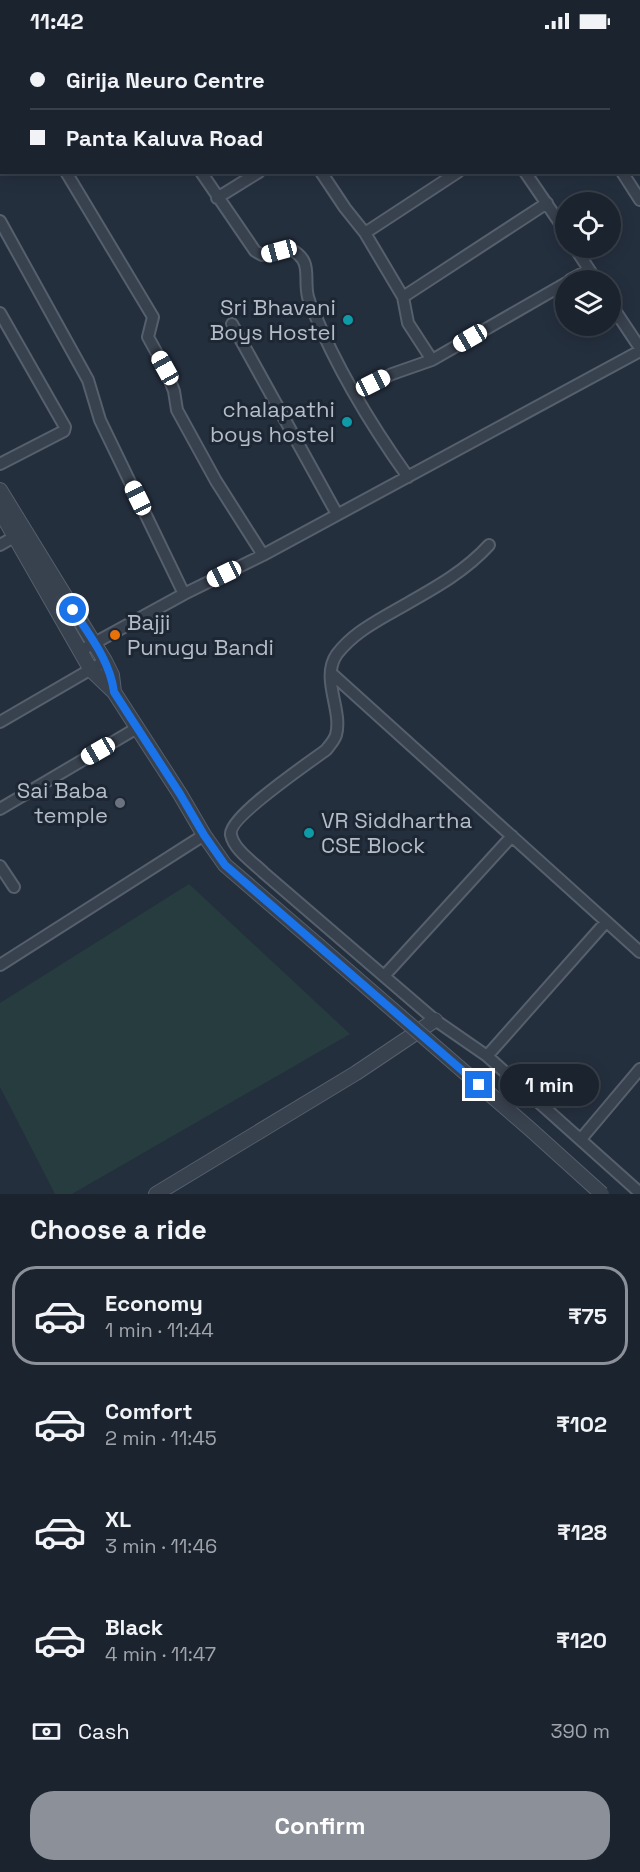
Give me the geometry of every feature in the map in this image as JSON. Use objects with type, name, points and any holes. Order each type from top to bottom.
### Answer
[{"type":"street","points":[[67,174],[153,317],[148,337],[165,368],[174,391],[177,410],[216,481],[263,555]]},
{"type":"street","points":[[202,174],[255,251],[262,255],[290,249],[300,256],[306,266],[308,296],[326,341],[380,437],[408,477]]},
{"type":"street","points":[[217,198],[256,174]]},
{"type":"street","points":[[324,174],[365,233],[404,297],[408,323],[432,360]]},
{"type":"street","points":[[365,233],[455,174]]},
{"type":"street","points":[[526,174],[555,215]]},
{"type":"street","points":[[624,174],[640,200]]},
{"type":"street","points":[[404,297],[547,203]]},
{"type":"street","points":[[0,220],[88,380],[100,420],[184,594]]},
{"type":"street","points":[[581,258],[589,270]]},
{"type":"street","points":[[355,392],[392,374],[432,360],[555,289]]},
{"type":"street","points":[[0,313],[65,428],[53,438],[0,464]]},
{"type":"street","points":[[80,651],[184,594],[263,555],[640,350],[621,320]]},
{"type":"street","points":[[232,324],[337,514]]},
{"type":"street","points":[[0,490],[105,661],[112,675],[114,692]]},
{"type":"street","points":[[0,511],[91,670],[114,692],[225,865],[602,1194]]},
{"type":"street","points":[[0,545],[14,537]]},
{"type":"street","points":[[489,545],[467,567],[360,631],[345,645],[335,657],[331,673],[337,723],[334,739],[326,750],[256,802],[237,820],[231,830],[231,835],[242,851],[264,873],[435,1020],[487,1056],[640,1193]]},
{"type":"street","points":[[0,722],[105,661]]},
{"type":"street","points":[[331,673],[640,952]]},
{"type":"street","points":[[0,809],[137,728]]},
{"type":"street","points":[[0,964],[204,835]]},
{"type":"street","points":[[385,975],[512,836]]},
{"type":"street","points":[[0,866],[14,887]]},
{"type":"street","points":[[487,1056],[606,922]]},
{"type":"street","points":[[156,1194],[356,1073],[435,1020]]},
{"type":"street","points":[[580,1139],[640,1070]]},
{"type":"green space","points":[[189,884],[350,1034],[72,1194],[55,1194],[0,1087],[0,1003]]},
{"type":"place","name":"Sri Bhavani Boys Hostel","points":[[348,320]]},
{"type":"place","name":"chalapathi boys hostel","points":[[347,422]]},
{"type":"place","name":"Bajji Punugu Bandi","points":[[115,635]]},
{"type":"place","name":"Sai Baba temple","points":[[120,803]]},
{"type":"place","name":"VR Siddhartha CSE Block","points":[[309,833]]},
{"type":"route","points":[[73,610],[105,661],[112,675],[114,692],[225,865],[479,1085]]}]
